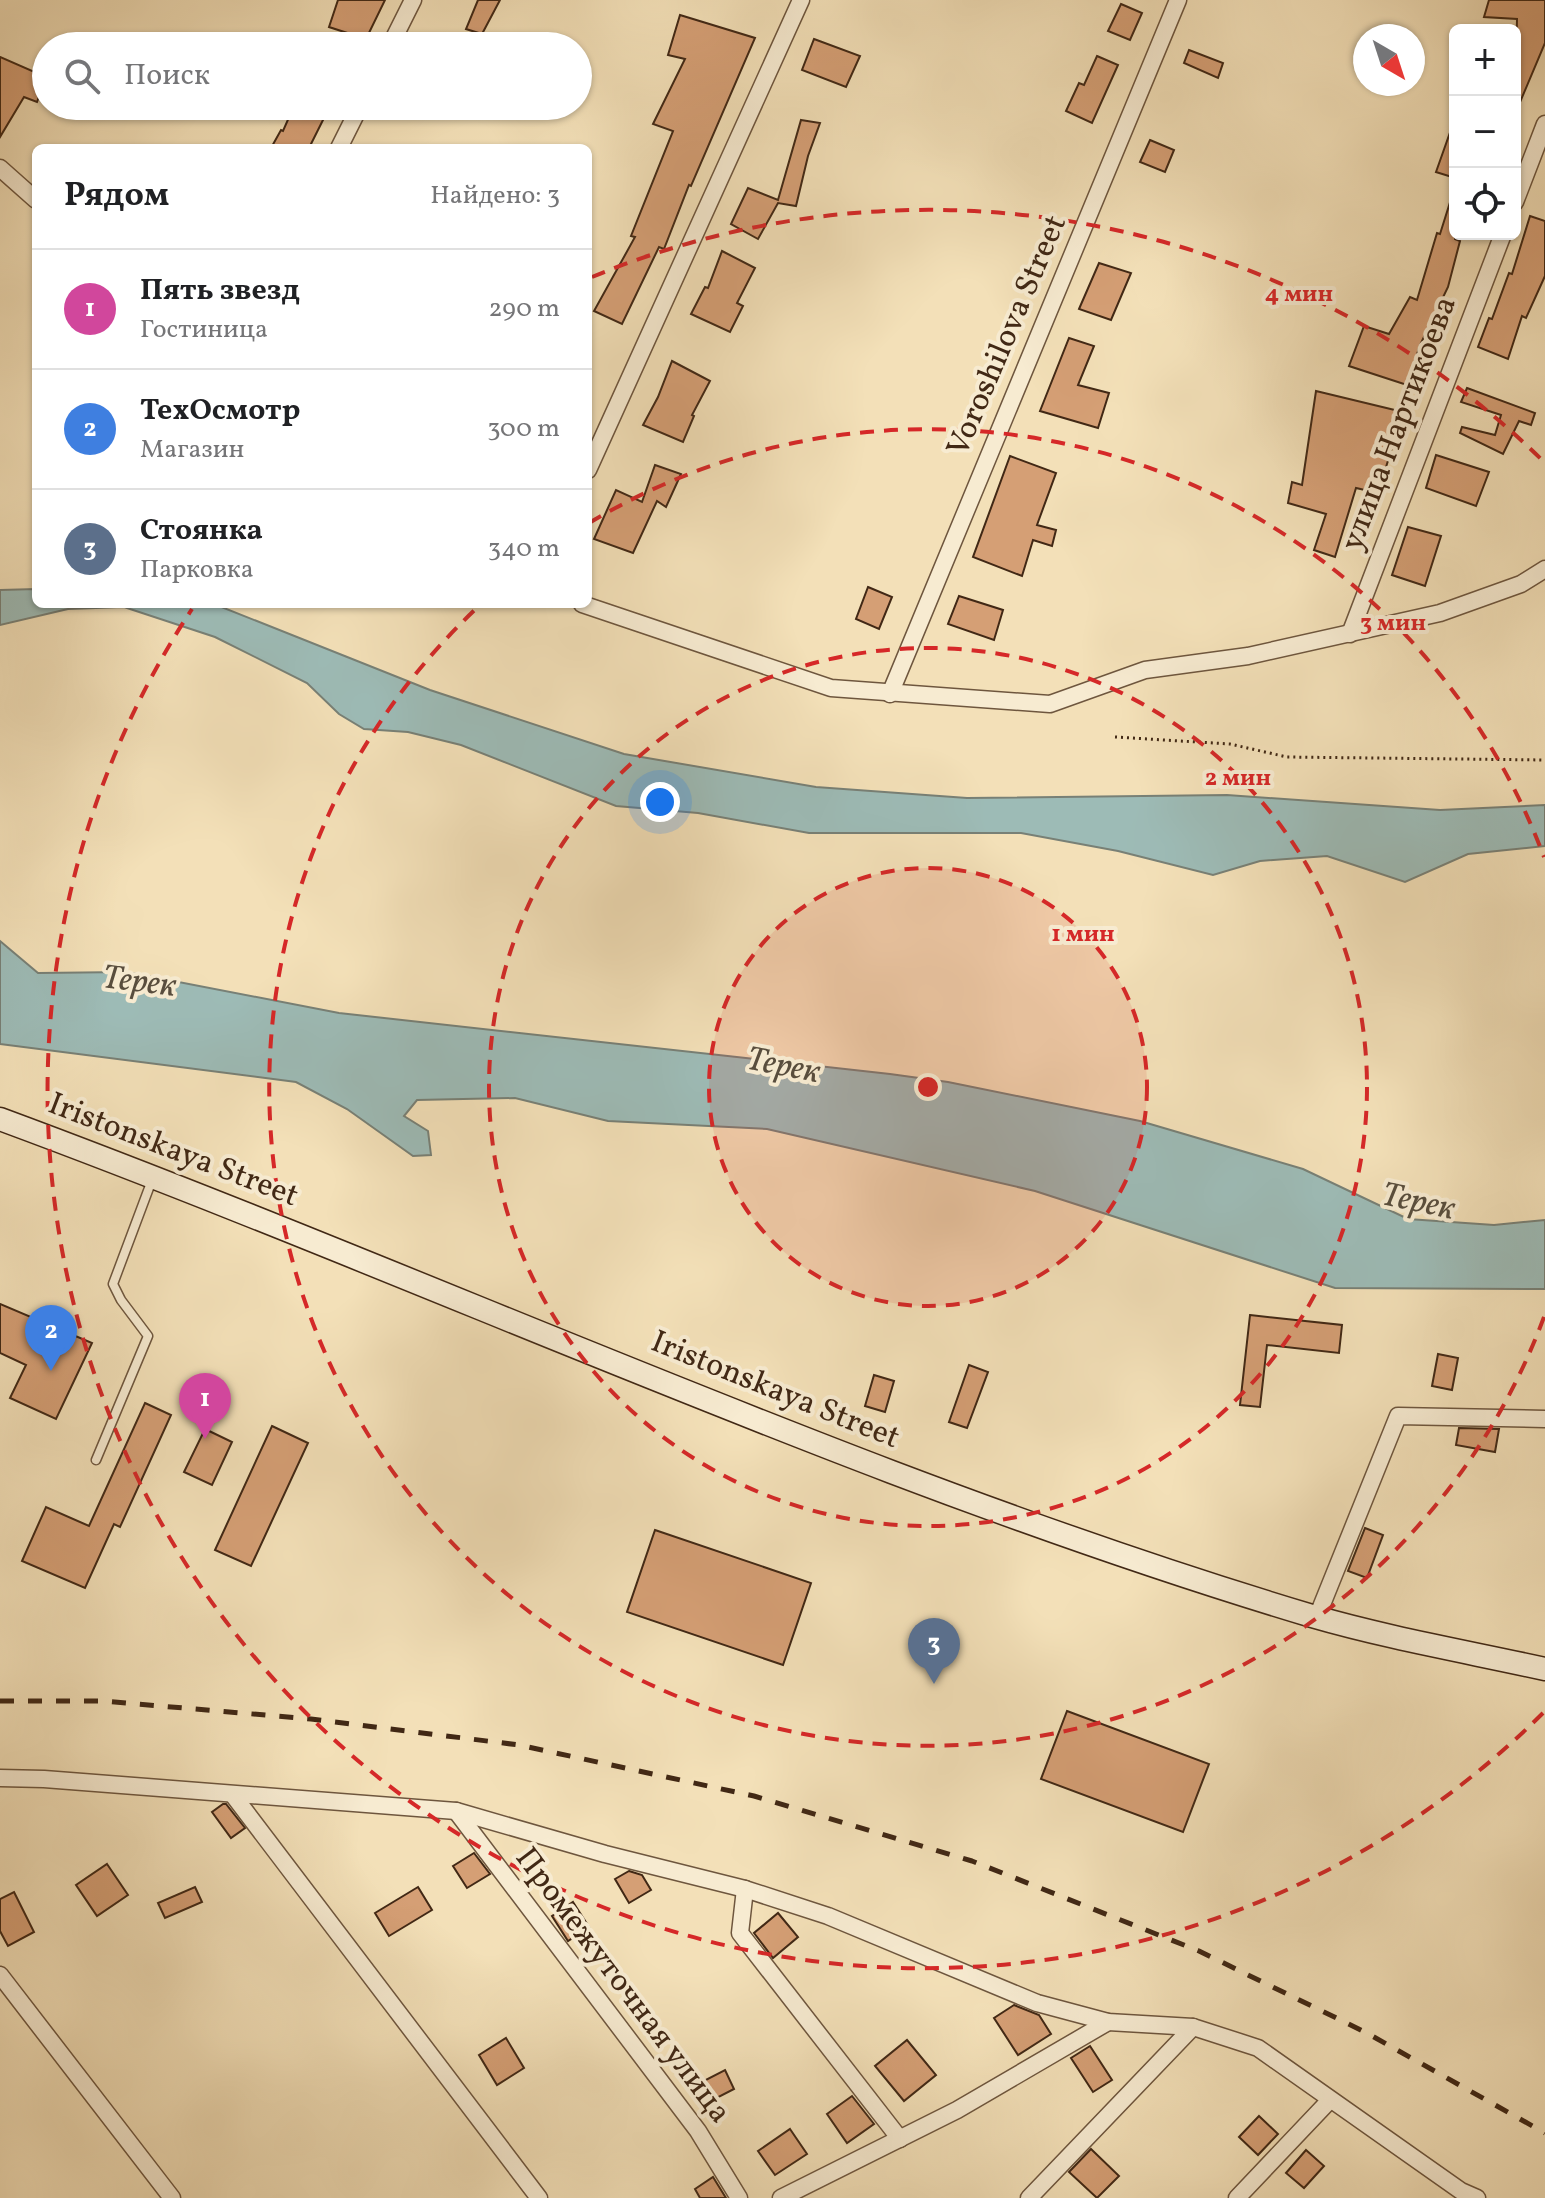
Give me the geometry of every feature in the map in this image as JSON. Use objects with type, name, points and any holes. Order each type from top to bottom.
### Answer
[{"type":"main road","name":"Iristonskaya Street","points":[[0,1119],[154,1175],[871,1465],[1186,1576],[1317,1617],[1545,1669]]},
{"type":"street","points":[[397,32],[413,0]]},
{"type":"street","points":[[592,461],[801,0]]},
{"type":"street","name":"Voroshilova Street","points":[[890,694],[1178,0]]},
{"type":"street","points":[[341,144],[353,120]]},
{"type":"street","points":[[1521,186],[1545,124]]},
{"type":"street","points":[[0,168],[32,196]]},
{"type":"street","name":"улица Нартикоева","points":[[1350,634],[1501,240]]},
{"type":"street","points":[[592,607],[831,688],[1050,704],[1145,670],[1248,656],[1440,613],[1521,584],[1545,569]]},
{"type":"street","points":[[1317,1617],[1398,1416],[1545,1419]]},
{"type":"street","points":[[0,1778],[456,1811],[605,1854],[745,1889],[828,1916],[1037,2003],[1108,2022],[1193,2027],[1258,2048],[1464,2196]]},
{"type":"street","points":[[233,1795],[539,2198]]},
{"type":"street","name":"Промежуточная улица","points":[[456,1811],[698,2131],[739,2198]]},
{"type":"street","points":[[745,1889],[740,1933],[900,2139]]},
{"type":"street","points":[[0,1975],[172,2198]]},
{"type":"street","points":[[781,2198],[957,2110],[1108,2022]]},
{"type":"street","points":[[1029,2198],[1193,2027]]},
{"type":"street","points":[[1237,2198],[1329,2101]]},
{"type":"lane","points":[[96,1460],[148,1336],[113,1284],[154,1175]]},
{"type":"path","points":[[1115,737],[1230,744],[1287,757],[1545,760]]},
{"type":"water","points":[[32,589],[32,608],[96,608],[68,609],[0,625],[0,590]]},
{"type":"water","points":[[127,608],[224,608],[430,690],[624,754],[816,787],[967,798],[1227,795],[1440,810],[1545,805],[1545,846],[1468,854],[1405,882],[1327,856],[1260,861],[1213,875],[1118,851],[1021,833],[809,833],[698,813],[616,806],[461,745],[408,732],[364,729],[339,714],[307,683],[215,637]]},
{"type":"water","name":"Терек","points":[[0,941],[38,973],[127,972],[339,1013],[890,1074],[948,1082],[1140,1121],[1303,1169],[1408,1219],[1494,1225],[1545,1220],[1545,1289],[1335,1288],[1035,1191],[767,1129],[608,1121],[515,1098],[417,1100],[404,1116],[428,1131],[431,1155],[413,1156],[347,1109],[296,1082],[0,1044]]},
{"type":"building","points":[[338,0],[385,0],[369,32],[344,32],[329,27]]},
{"type":"building","points":[[478,0],[500,0],[483,32],[466,29]]},
{"type":"building","points":[[1489,0],[1545,0],[1545,43],[1521,100],[1521,24],[1517,24],[1517,19],[1484,17]]},
{"type":"building","points":[[1121,4],[1142,13],[1130,40],[1108,31]]},
{"type":"building","points":[[680,15],[755,38],[664,249],[659,247],[622,324],[594,311],[635,237],[631,236],[673,131],[653,124],[685,59],[668,55]]},
{"type":"building","points":[[814,39],[860,56],[846,87],[802,70]]},
{"type":"building","points":[[1189,50],[1223,63],[1218,78],[1184,63]]},
{"type":"building","points":[[1097,56],[1118,65],[1092,123],[1066,111],[1079,83],[1084,85]]},
{"type":"building","points":[[0,57],[32,71],[32,100],[24,97],[0,137]]},
{"type":"building","points":[[288,120],[323,120],[311,144],[273,144]]},
{"type":"building","points":[[801,120],[820,123],[796,206],[778,203],[758,239],[731,224],[748,188],[778,200]]},
{"type":"building","points":[[1449,135],[1449,176],[1436,172]]},
{"type":"building","points":[[1150,140],[1174,150],[1165,172],[1140,162]]},
{"type":"building","points":[[1449,206],[1449,240],[1460,241],[1448,287],[1420,345],[1407,385],[1349,366],[1364,326],[1389,334],[1410,297],[1417,300],[1437,233],[1440,234]]},
{"type":"building","points":[[1530,216],[1545,221],[1545,276],[1526,318],[1522,316],[1508,359],[1478,347],[1509,273],[1512,274]]},
{"type":"building","points":[[722,251],[755,268],[737,303],[743,306],[730,332],[691,314],[705,287],[708,288]]},
{"type":"building","points":[[1099,263],[1131,273],[1111,320],[1079,309]]},
{"type":"building","points":[[1069,338],[1094,346],[1078,385],[1109,393],[1098,428],[1040,411]]},
{"type":"building","points":[[672,361],[710,381],[692,415],[683,442],[643,425]]},
{"type":"building","points":[[1467,388],[1535,413],[1531,425],[1519,421],[1503,454],[1460,433],[1462,427],[1495,435],[1501,415],[1461,402]]},
{"type":"building","points":[[1316,391],[1403,412],[1378,493],[1356,488],[1335,557],[1314,550],[1326,514],[1288,503],[1292,482],[1302,485]]},
{"type":"building","points":[[1436,455],[1489,472],[1476,506],[1426,488]]},
{"type":"building","points":[[1010,456],[1056,473],[1037,525],[1056,530],[1052,546],[1033,540],[1022,576],[973,557]]},
{"type":"building","points":[[655,465],[681,474],[666,507],[657,501],[633,553],[594,539],[616,490],[642,502]]},
{"type":"building","points":[[1408,527],[1441,536],[1425,586],[1392,575]]},
{"type":"building","points":[[868,587],[892,597],[879,629],[856,619]]},
{"type":"building","points":[[959,596],[1003,610],[994,640],[948,624]]},
{"type":"building","points":[[0,1304],[92,1343],[56,1419],[10,1398],[26,1365],[0,1353]]},
{"type":"building","points":[[1250,1315],[1342,1325],[1339,1353],[1267,1345],[1260,1407],[1240,1405]]},
{"type":"building","points":[[1438,1354],[1458,1358],[1452,1390],[1432,1386]]},
{"type":"building","points":[[969,1365],[988,1372],[967,1428],[949,1422]]},
{"type":"building","points":[[874,1375],[894,1381],[885,1412],[865,1406]]},
{"type":"building","points":[[145,1403],[171,1415],[120,1527],[114,1524],[85,1588],[22,1561],[46,1507],[89,1526]]},
{"type":"building","points":[[272,1426],[308,1443],[251,1566],[215,1550]]},
{"type":"building","points":[[1459,1428],[1499,1429],[1495,1452],[1456,1445]]},
{"type":"building","points":[[205,1429],[232,1442],[212,1485],[184,1472]]},
{"type":"building","points":[[1365,1528],[1383,1535],[1367,1578],[1348,1571]]},
{"type":"building","points":[[655,1530],[811,1583],[783,1665],[627,1612]]},
{"type":"building","points":[[1067,1711],[1209,1764],[1183,1832],[1041,1779]]},
{"type":"building","points":[[223,1804],[245,1828],[231,1838],[212,1812]]},
{"type":"building","points":[[474,1853],[490,1874],[467,1888],[453,1866]]},
{"type":"building","points":[[107,1864],[128,1895],[97,1916],[76,1885]]},
{"type":"building","points":[[629,1871],[642,1875],[651,1890],[629,1903],[615,1879]]},
{"type":"building","points":[[195,1887],[202,1902],[165,1918],[158,1903]]},
{"type":"building","points":[[418,1887],[432,1910],[389,1936],[375,1913]]},
{"type":"building","points":[[14,1892],[34,1932],[8,1946],[0,1931],[0,1899]]},
{"type":"building","points":[[573,1902],[589,1927],[568,1941],[552,1916]]},
{"type":"building","points":[[778,1913],[798,1937],[773,1958],[754,1933]]},
{"type":"building","points":[[1014,2005],[1039,2015],[1051,2034],[1018,2055],[994,2018]]},
{"type":"building","points":[[506,2038],[524,2068],[497,2085],[479,2055]]},
{"type":"building","points":[[907,2040],[936,2075],[904,2101],[875,2066]]},
{"type":"building","points":[[1090,2046],[1112,2080],[1093,2092],[1071,2058]]},
{"type":"building","points":[[725,2070],[734,2089],[705,2104],[696,2085]]},
{"type":"building","points":[[852,2096],[874,2124],[847,2143],[827,2114]]},
{"type":"building","points":[[1259,2116],[1278,2134],[1258,2155],[1239,2137]]},
{"type":"building","points":[[790,2129],[807,2154],[775,2175],[758,2151]]},
{"type":"building","points":[[1091,2149],[1119,2176],[1097,2198],[1069,2172]]},
{"type":"building","points":[[1306,2150],[1324,2166],[1304,2188],[1286,2173]]},
{"type":"building","points":[[713,2177],[726,2198],[700,2198],[695,2189]]},
{"type":"railway","points":[[0,1701],[102,1701],[311,1719],[519,1745],[754,1796],[972,1861],[1199,1951],[1365,2032],[1545,2133]]},
{"type":"place","name":"ТехОсмотр","points":[[51,1371]]},
{"type":"place","name":"Пять звезд","points":[[205,1439]]},
{"type":"place","name":"Стоянка","points":[[934,1684]]}]
